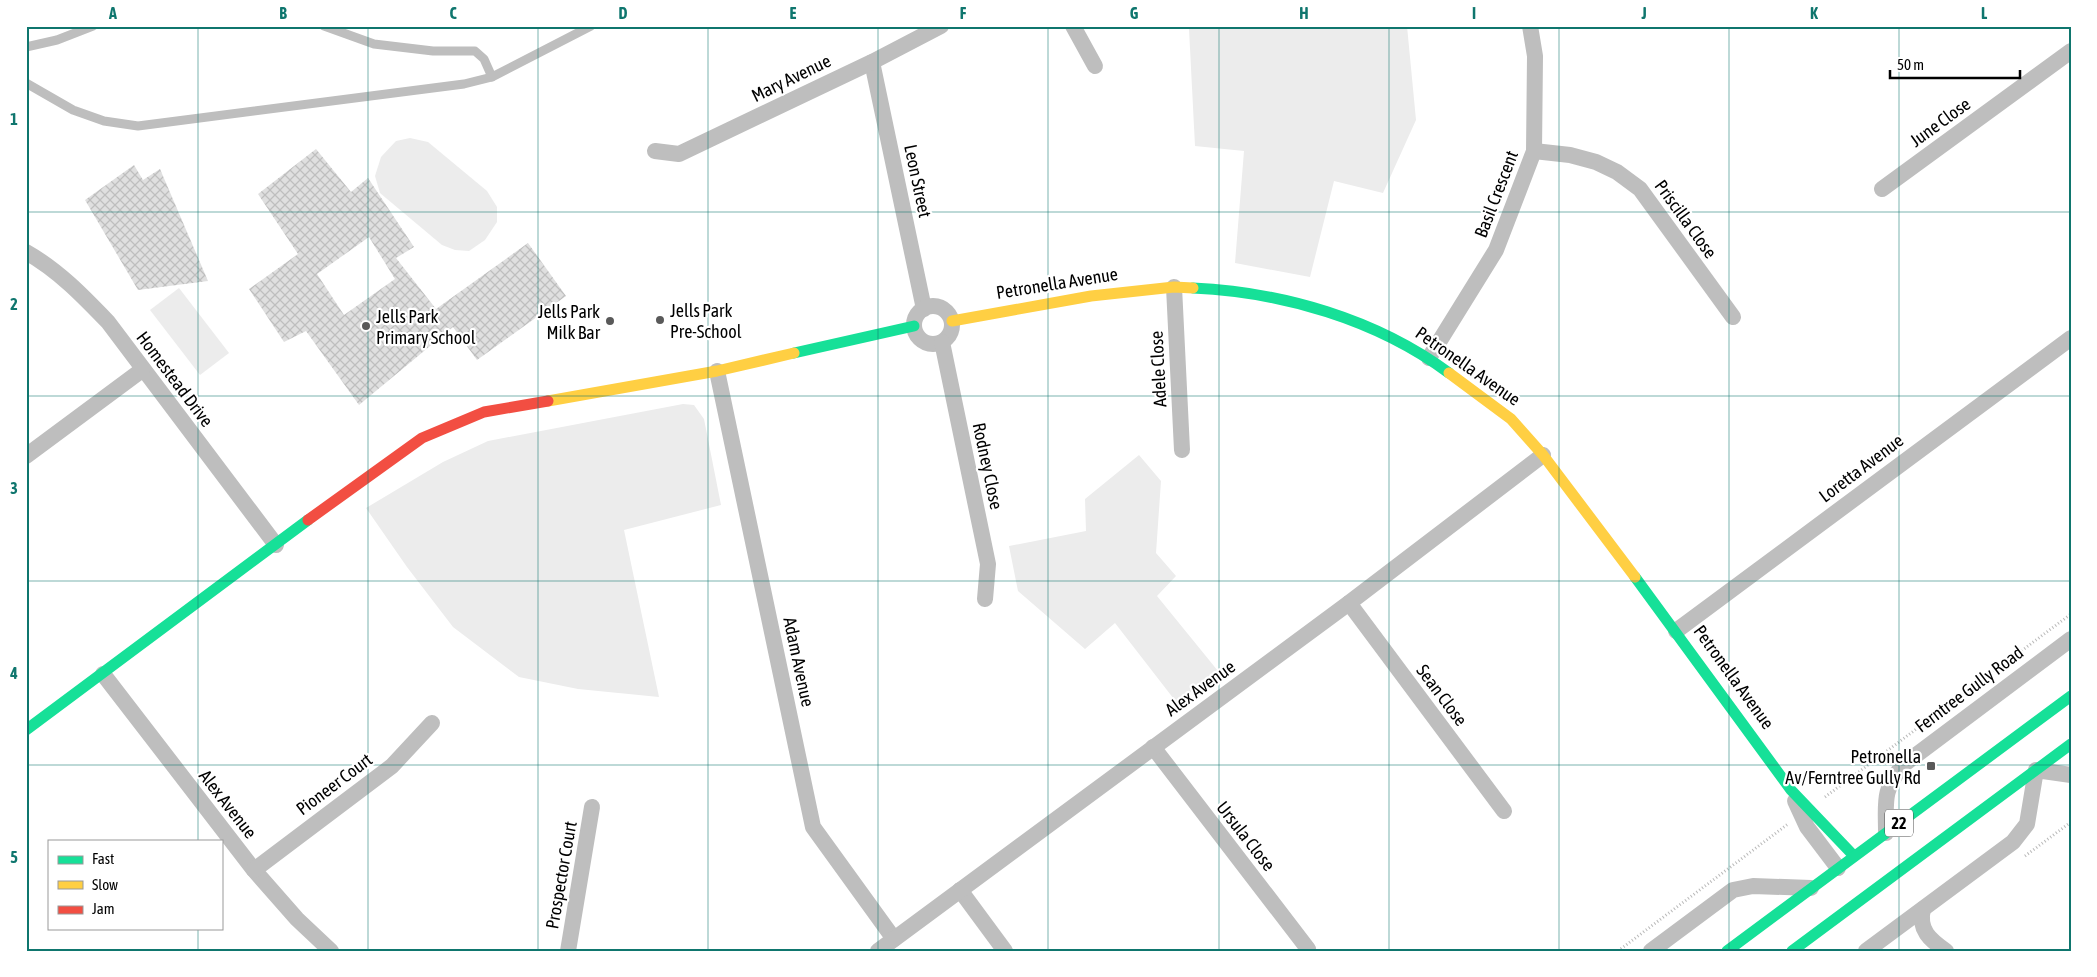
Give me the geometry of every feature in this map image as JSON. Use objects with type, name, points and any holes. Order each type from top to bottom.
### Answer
[{"type":"street","name":"Mary Avenue","points":[[655,151],[679,154],[872,62],[941,26]]},
{"type":"street","points":[[1073,26],[1095,66]]},
{"type":"street","name":"Basil Crescent","points":[[1429,358],[1496,250],[1519,196],[1534,151],[1535,56],[1530,26]]},
{"type":"street","name":"June Close","points":[[1882,189],[2071,51]]},
{"type":"street","name":"Leon Street","points":[[872,62],[924,309]]},
{"type":"street","name":"Priscilla Close","points":[[1534,151],[1570,155],[1596,162],[1617,172],[1640,189],[1733,317]]},
{"type":"street","name":"Homestead Drive","points":[[26,252],[41,261],[76,290],[108,322],[142,370],[276,545]]},
{"type":"street","name":"Petronella Avenue","points":[[952,321],[1091,296],[1174,287],[1218,289],[1283,300],[1326,312],[1376,329],[1429,358],[1511,419],[1543,455],[1676,631],[1805,811],[1856,861]]},
{"type":"street","name":"Adele Close","points":[[1174,287],[1182,450]]},
{"type":"street","points":[[931,307],[942,308],[950,316],[952,329],[948,337],[942,342],[935,344],[923,342],[918,337],[914,326],[915,319],[924,309],[931,307]]},
{"type":"street","points":[[26,730],[374,471],[422,438],[484,412],[717,371],[914,326]]},
{"type":"street","name":"Loretta Avenue","points":[[1676,631],[2071,338]]},
{"type":"street","name":"Rodney Close","points":[[942,342],[988,564],[984,599]]},
{"type":"street","points":[[26,456],[142,370]]},
{"type":"street","name":"Adam Avenue","points":[[717,371],[813,827],[894,939]]},
{"type":"street","name":"Alex Avenue","points":[[878,951],[1349,604],[1543,455]]},
{"type":"street","name":"Sean Close","points":[[1349,604],[1504,811]]},
{"type":"street","name":"Ferntree Gully Road","points":[[1886,833],[1886,797],[1888,786],[1902,765],[2071,638]]},
{"type":"street","name":"Alex Avenue","points":[[103,674],[254,870],[297,919],[331,951]]},
{"type":"street","name":"22","points":[[1727,951],[1811,888],[1845,873],[1886,833],[2071,696]]},
{"type":"street","name":"Pioneer Court","points":[[254,870],[392,766],[432,723]]},
{"type":"street","name":"22","points":[[1792,951],[1867,888],[2071,744]]},
{"type":"street","name":"Ursula Close","points":[[1153,748],[1308,949]]},
{"type":"street","points":[[1866,951],[2013,842],[2021,833],[2030,813],[2036,770],[2071,775]]},
{"type":"street","name":"Prospector Court","points":[[568,951],[592,807]]},
{"type":"street","name":"Petronella Avenue","points":[[1805,811],[1806,827],[1845,873]]},
{"type":"street","points":[[1651,951],[1733,890],[1753,886],[1811,888]]},
{"type":"street","points":[[960,890],[1006,951]]},
{"type":"street","points":[[1923,909],[1921,916],[1924,930],[1933,942],[1946,951]]},
{"type":"lane","points":[[26,47],[57,40],[92,26]]},
{"type":"lane","points":[[324,26],[374,44],[433,51],[475,50],[484,59],[492,77]]},
{"type":"lane","points":[[568,38],[580,26]]},
{"type":"lane","points":[[26,83],[73,110],[104,121],[138,126],[464,84],[492,77],[591,26]]},
{"type":"path","points":[[1618,951],[2071,614]]},
{"type":"shaded area","points":[[1193,26],[1407,26],[1416,120],[1383,193],[1334,181],[1310,277],[1235,263],[1244,151],[1195,146],[1189,29]]},
{"type":"shaded area","points":[[410,138],[428,142],[487,191],[497,207],[497,222],[485,240],[469,251],[455,250],[442,245],[380,193],[375,176],[381,157],[396,141]]},
{"type":"shaded area","points":[[179,288],[229,353],[200,375],[150,310]]},
{"type":"shaded area","points":[[683,404],[694,405],[704,419],[721,505],[624,530],[659,697],[578,689],[519,677],[453,627],[407,567],[366,508],[443,462],[488,441]]},
{"type":"shaded area","points":[[1139,455],[1161,481],[1156,553],[1176,576],[1157,596],[1218,671],[1177,703],[1115,623],[1085,649],[1018,591],[1009,546],[1086,531],[1085,499]]},
{"type":"building","points":[[316,149],[351,192],[368,178],[414,247],[396,258],[436,309],[528,243],[566,296],[477,360],[453,327],[359,405],[306,331],[284,342],[249,289],[298,254],[258,194]],"holes":[[[369,237],[395,279],[344,315],[317,274]]]},
{"type":"building","points":[[134,165],[143,180],[160,169],[208,281],[138,290],[85,200]]},
{"type":"traffic: fast","points":[[1193,288],[1260,295],[1294,302],[1327,312],[1359,323],[1391,338],[1421,354],[1449,373]]},
{"type":"traffic: fast","points":[[794,353],[914,326]]},
{"type":"traffic: fast","points":[[26,730],[308,520]]},
{"type":"traffic: fast","points":[[1635,577],[1791,790],[1854,856]]},
{"type":"traffic: fast","points":[[1727,951],[2071,696]]},
{"type":"traffic: fast","points":[[1792,951],[2071,744]]},
{"type":"traffic: slow","points":[[952,321],[1091,296],[1174,287],[1193,288]]},
{"type":"traffic: slow","points":[[548,401],[717,371],[794,353]]},
{"type":"traffic: slow","points":[[1449,373],[1511,419],[1543,455],[1635,577]]},
{"type":"traffic: jam","points":[[308,520],[422,438],[484,412],[548,401]]},
{"type":"place","name":"Jells Park Pre-School","points":[[660,320]]},
{"type":"place","name":"Jells Park Milk Bar","points":[[610,321]]},
{"type":"place","name":"Jells Park Primary School","points":[[366,326]]},
{"type":"place","name":"Petronella Av/Ferntree Gully Rd","points":[[1931,766]]}]
